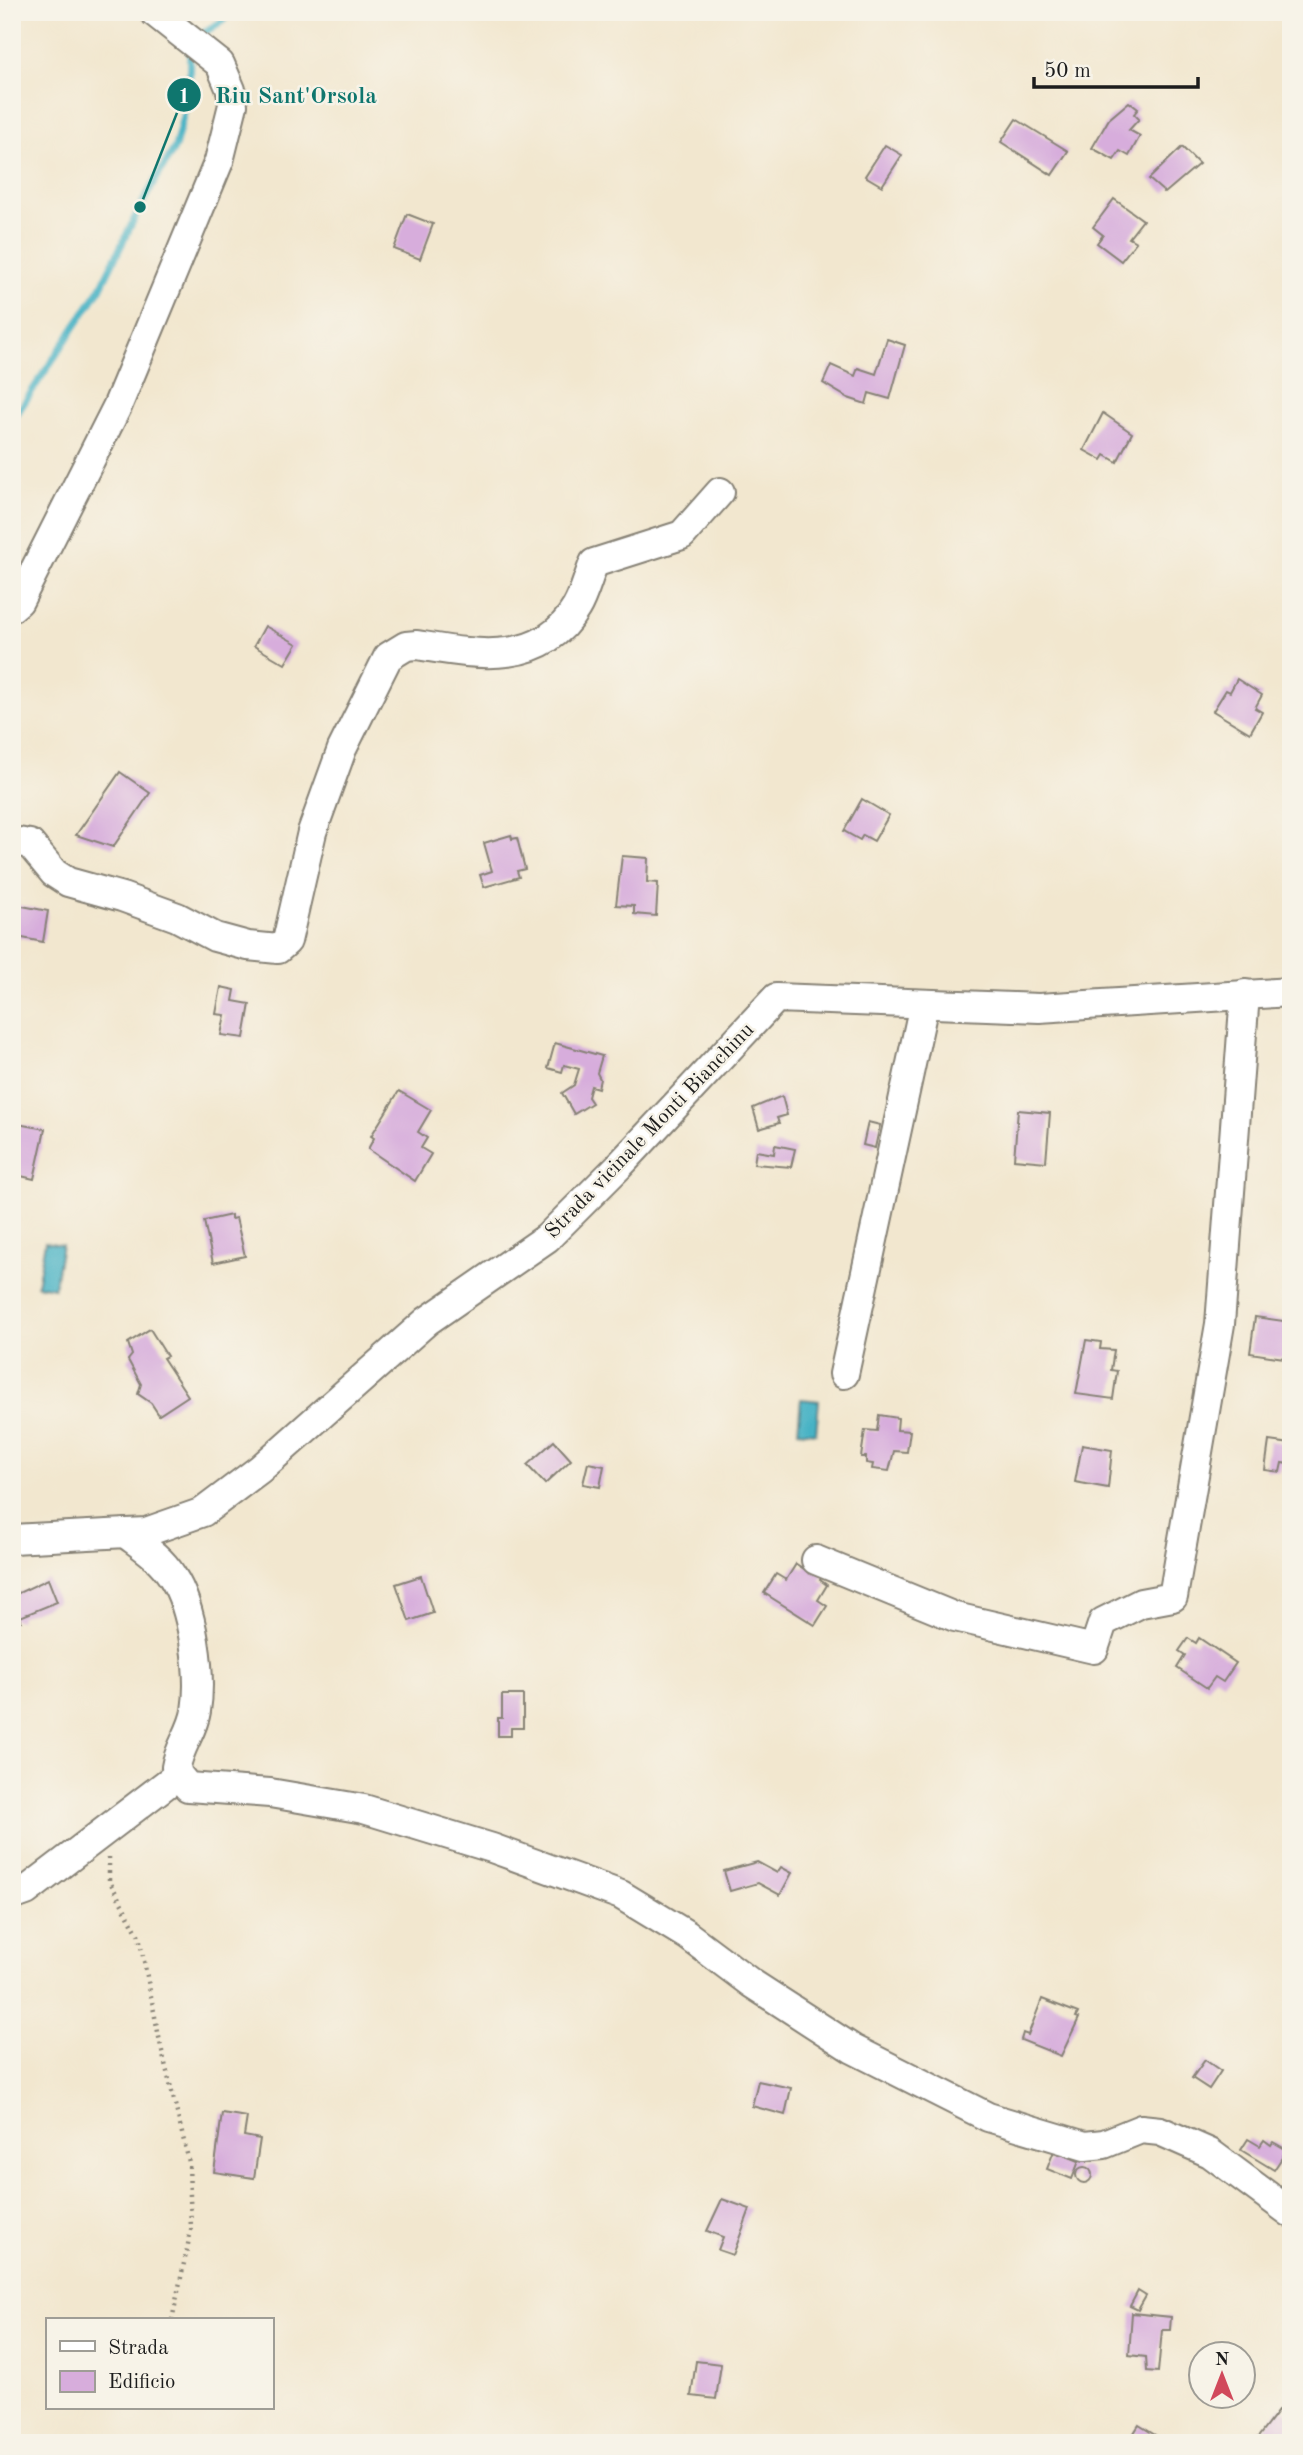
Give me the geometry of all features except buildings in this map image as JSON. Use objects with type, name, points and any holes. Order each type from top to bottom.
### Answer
[{"type":"street","points":[[12,607],[19,601],[117,407],[219,161],[233,105],[224,73],[212,55],[154,12]]},
{"type":"street","points":[[12,841],[30,845],[54,873],[68,882],[177,917],[215,937],[265,950],[278,949],[287,940],[312,832],[342,749],[388,657],[406,646],[417,645],[482,656],[537,644],[556,634],[577,607],[594,562],[682,535],[720,492]]},
{"type":"street","name":"Strada vicinale Monti Bianchinu","points":[[12,1539],[146,1532],[203,1512],[260,1469],[427,1321],[547,1238],[776,998],[1039,1008],[1291,992]]},
{"type":"street","points":[[816,1560],[955,1617],[1094,1648],[1103,1622],[1142,1603],[1173,1597],[1220,1324],[1245,994]]},
{"type":"street","points":[[844,1374],[924,1004]]},
{"type":"street","points":[[125,1533],[157,1557],[174,1578],[188,1619],[198,1669],[196,1713],[177,1759],[178,1775],[188,1787],[196,1790],[270,1793],[364,1809],[492,1848],[621,1895],[687,1935],[751,1983],[852,2049],[988,2117],[1085,2146],[1104,2144],[1142,2129],[1160,2131],[1210,2153],[1291,2213]]},
{"type":"street","points":[[12,1896],[26,1891],[178,1775]]},
{"type":"path","points":[[108,1829],[109,1880],[139,1936],[161,2047],[189,2162],[191,2230],[172,2318]]},
{"type":"water","points":[[45,1242],[62,1245],[54,1288],[37,1285]]},
{"type":"water","points":[[801,1399],[819,1401],[816,1433],[798,1431]]},
{"type":"waterway","points":[[197,37],[224,20],[229,12]]},
{"type":"waterway","points":[[12,421],[100,289],[140,207],[175,147],[189,93],[190,50]]},
{"type":"place","name":"Riu Sant'Orsola","points":[[140,207]]}]
